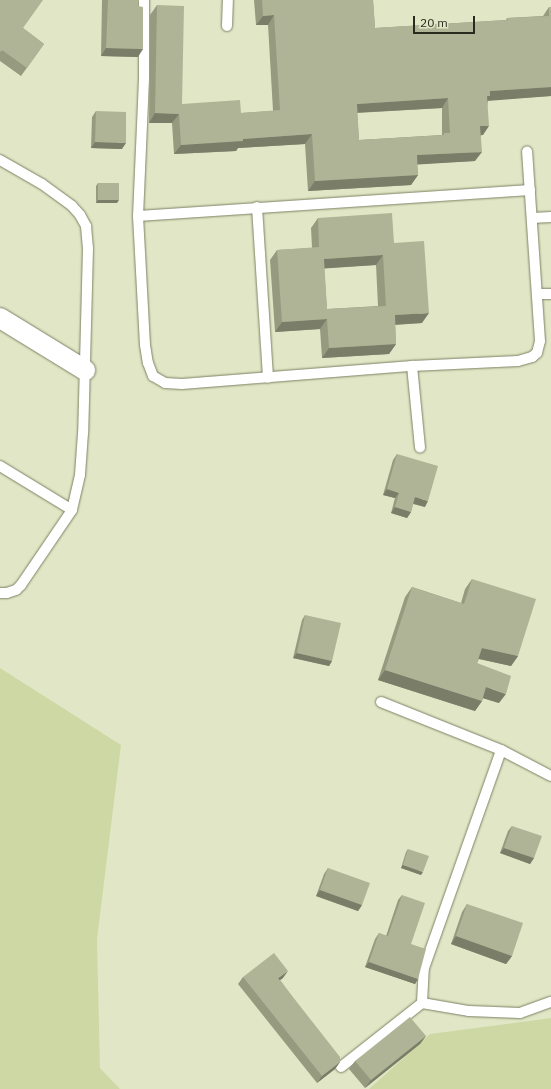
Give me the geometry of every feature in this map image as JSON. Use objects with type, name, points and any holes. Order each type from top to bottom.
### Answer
[{"type":"street","points":[[0,318],[85,370]]},
{"type":"lane","points":[[144,0],[144,79],[138,216],[145,345],[148,363],[153,376],[165,382],[182,384],[412,366],[518,360],[532,357],[537,353],[540,341],[526,151]]},
{"type":"lane","points":[[227,26],[228,0]]},
{"type":"lane","points":[[0,160],[42,184],[72,206],[80,215],[86,226],[88,248],[83,433],[80,475],[72,510],[21,585],[16,590],[7,593],[0,593]]},
{"type":"lane","points":[[138,216],[530,190]]},
{"type":"lane","points":[[257,207],[268,378]]},
{"type":"lane","points":[[532,218],[551,217]]},
{"type":"lane","points":[[537,294],[551,294]]},
{"type":"lane","points":[[412,366],[420,448]]},
{"type":"lane","points":[[0,466],[72,510]]},
{"type":"lane","points":[[381,702],[501,750],[551,776]]},
{"type":"lane","points":[[422,1003],[424,968],[501,750]]},
{"type":"lane","points":[[341,1067],[422,1003],[469,1011],[520,1013],[551,1002]]},
{"type":"green space","points":[[0,668],[121,745],[97,939],[100,1068],[120,1089],[0,1089]]},
{"type":"green space","points":[[551,1018],[551,1089],[369,1089],[430,1034]]},
{"type":"building","points":[[0,0],[43,0],[23,28],[44,44],[27,68],[2,50],[1,52],[0,51]]},
{"type":"building","points":[[108,0],[138,0],[138,6],[143,7],[143,49],[106,48]]},
{"type":"building","points":[[262,0],[373,0],[375,28],[549,16],[549,7],[551,7],[551,87],[490,91],[490,96],[487,96],[489,126],[480,126],[482,152],[417,155],[418,175],[315,181],[312,134],[243,139],[243,141],[181,145],[179,114],[155,113],[157,5],[184,6],[182,104],[240,100],[241,113],[280,110],[274,15],[263,16]],"holes":[[[448,98],[450,133],[444,133],[444,135],[359,140],[357,104]]]},
{"type":"building","points":[[96,111],[126,112],[126,143],[95,142]]},
{"type":"building","points":[[98,183],[119,183],[119,200],[98,200]]},
{"type":"building","points":[[392,213],[394,243],[424,241],[429,313],[395,315],[396,344],[329,348],[327,319],[282,322],[277,250],[319,247],[318,218]],"holes":[[[383,255],[386,306],[327,309],[324,259]]]},
{"type":"building","points":[[397,454],[438,466],[428,501],[415,497],[411,512],[395,507],[399,493],[387,489]]},
{"type":"building","points":[[472,579],[536,599],[518,656],[482,648],[477,663],[511,676],[506,694],[486,687],[482,701],[385,670],[412,587],[464,604]]},
{"type":"building","points":[[305,615],[341,623],[332,661],[297,653]]},
{"type":"building","points":[[512,826],[542,836],[534,858],[504,848]]},
{"type":"building","points":[[408,849],[429,856],[423,872],[403,865]]},
{"type":"building","points":[[328,868],[370,883],[362,905],[320,890]]},
{"type":"building","points":[[402,895],[425,903],[411,944],[426,949],[418,979],[369,962],[379,933],[388,936]]},
{"type":"building","points":[[467,904],[523,923],[512,956],[456,936]]},
{"type":"building","points":[[274,953],[288,971],[278,978],[340,1057],[340,1062],[322,1076],[243,977]]},
{"type":"building","points":[[410,1017],[426,1036],[371,1080],[355,1061]]}]
